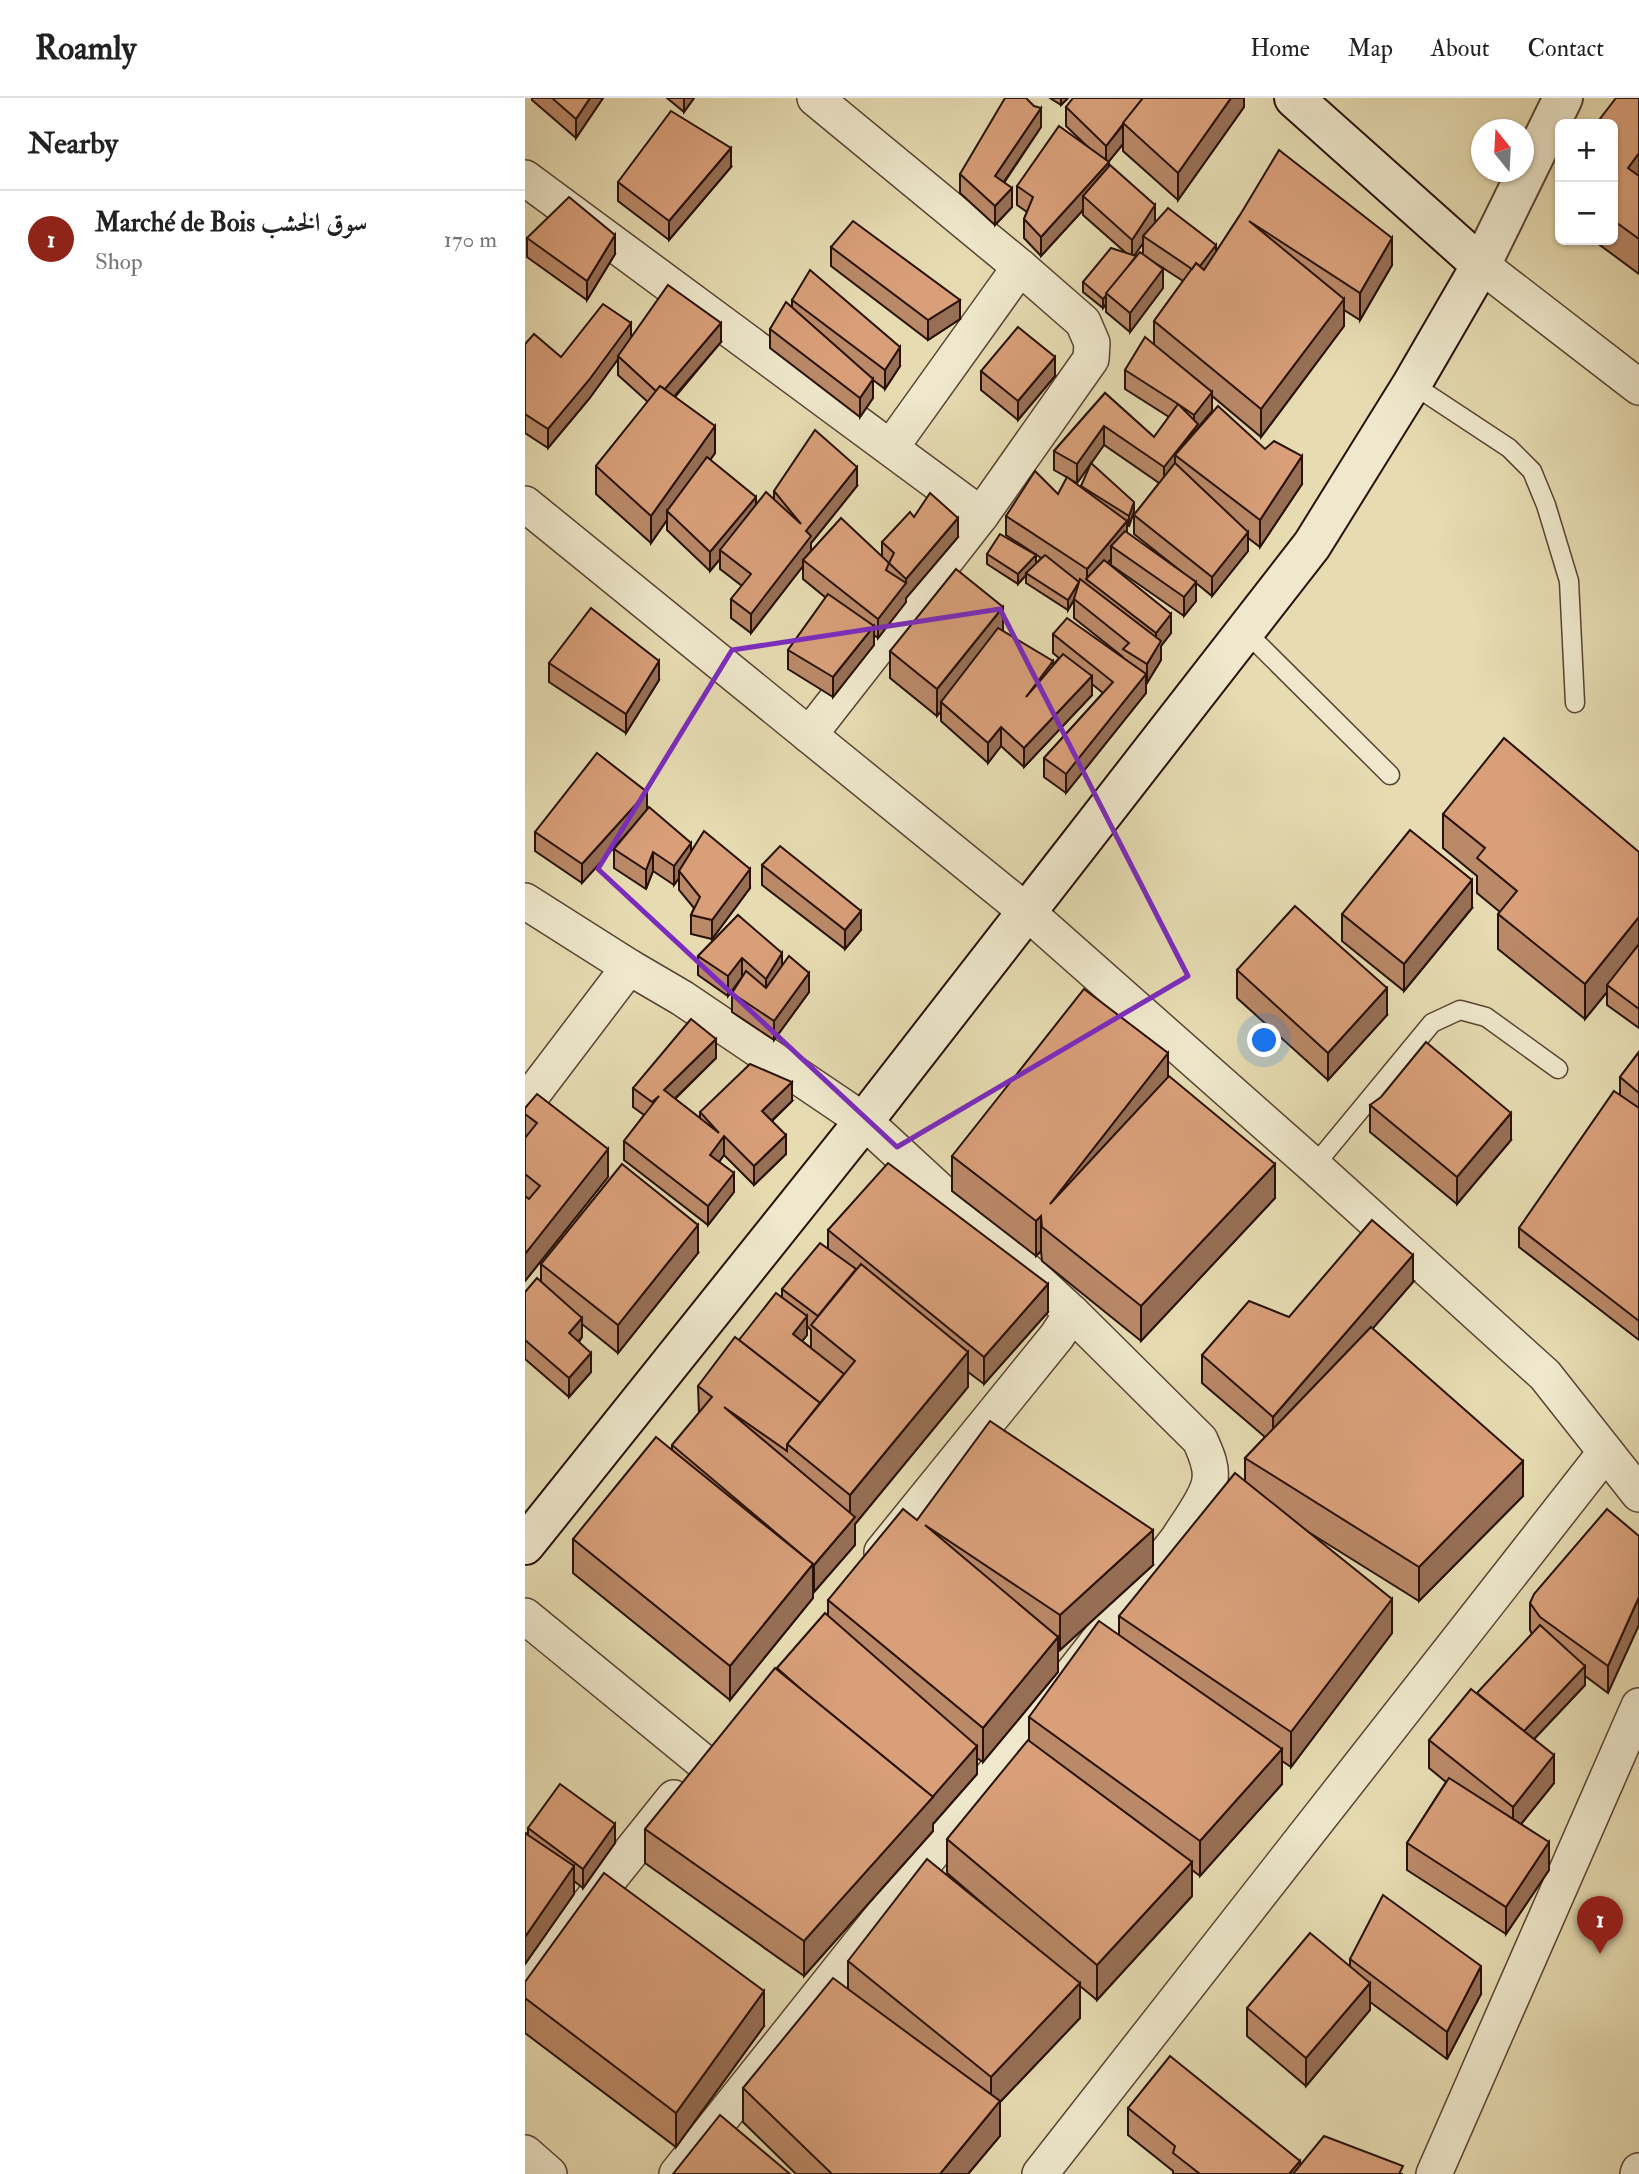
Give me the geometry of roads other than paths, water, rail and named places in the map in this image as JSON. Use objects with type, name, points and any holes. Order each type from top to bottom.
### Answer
[{"type":"main road","points":[[1294,98],[1481,265]]},
{"type":"main road","points":[[525,1545],[864,1121],[1312,545],[1412,384],[1481,265],[1563,98]]},
{"type":"street","points":[[810,735],[981,515],[1091,359],[1092,343],[1083,322],[815,98]]},
{"type":"street","points":[[525,178],[981,515]]},
{"type":"street","points":[[1481,265],[1639,387]]},
{"type":"street","points":[[891,447],[1020,267]]},
{"type":"street","points":[[525,504],[1027,912],[1314,1166],[1545,1375],[1639,1494]]},
{"type":"street","points":[[525,901],[682,998],[864,1121],[1072,1313],[1200,1440],[1209,1461],[1210,1480],[1178,1539],[931,1856],[677,2174]]},
{"type":"street","points":[[525,1104],[629,967]]},
{"type":"street","points":[[865,1572],[1049,1346],[1072,1313]]},
{"type":"street","points":[[1040,2174],[1605,1453]]},
{"type":"street","points":[[525,1616],[712,1751],[525,1984]]},
{"type":"street","points":[[1434,2174],[1639,1706]]},
{"type":"street","points":[[525,2153],[549,2174]]},
{"type":"lane","points":[[1412,384],[1509,449],[1532,471],[1546,505],[1569,581],[1575,703]]},
{"type":"lane","points":[[1245,631],[1390,775]]},
{"type":"lane","points":[[1314,1166],[1432,1023],[1460,1010],[1486,1017],[1558,1069]]},
{"type":"place","name":"Marché de Bois سوق الخشب","points":[[1600,1954]]}]
